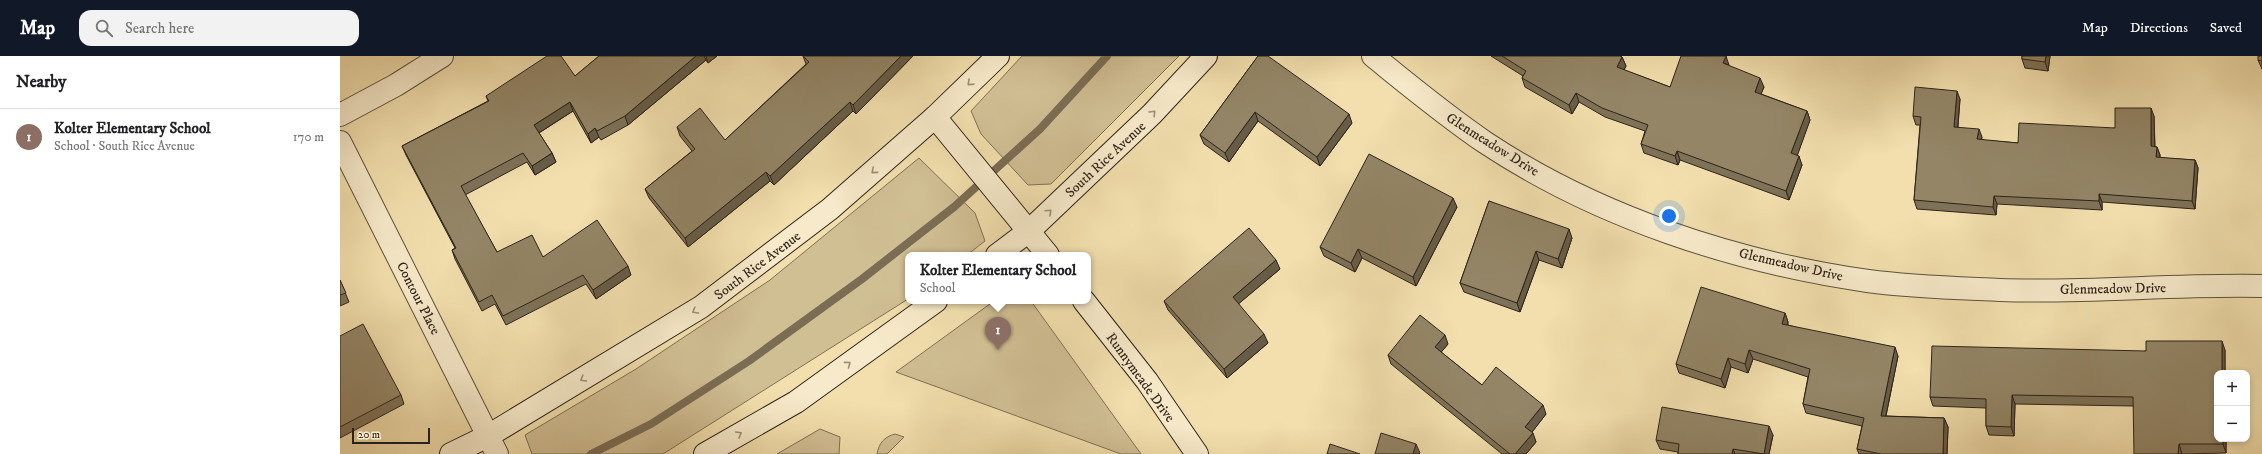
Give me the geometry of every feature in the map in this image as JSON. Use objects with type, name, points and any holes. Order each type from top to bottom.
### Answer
[{"type":"street","points":[[340,115],[396,85],[442,56]]},
{"type":"street","name":"South Rice Avenue","points":[[451,454],[493,445],[701,307],[830,210],[935,117],[998,56]]},
{"type":"street","name":"South Rice Avenue","points":[[1001,252],[1029,231],[1152,114],[1206,56]]},
{"type":"street","name":"Glenmeadow Drive","points":[[1373,56],[1436,108],[1487,144],[1535,172],[1580,195],[1646,224],[1763,260],[1866,280],[1911,286],[2003,290],[2262,286]]},
{"type":"street","points":[[935,117],[1046,252]]},
{"type":"street","name":"Contour Place","points":[[340,142],[493,445]]},
{"type":"street","points":[[705,454],[796,402],[932,304]]},
{"type":"street","name":"Runnymeade Drive","points":[[1086,304],[1147,381],[1197,454]]},
{"type":"shaded area","points":[[1022,56],[1179,56],[1051,184],[1028,185],[981,134],[971,111]]},
{"type":"shaded area","points":[[919,158],[975,213],[985,241],[971,252],[905,252],[905,301],[663,454],[532,454],[525,435],[636,369],[770,280]]},
{"type":"shaded area","points":[[990,304],[1033,304],[1141,454],[1121,454],[896,372]]},
{"type":"shaded area","points":[[820,429],[840,437],[839,454],[777,454]]},
{"type":"shaded area","points":[[895,434],[904,437],[887,454],[877,454],[883,441]]},
{"type":"building","points":[[547,56],[561,56],[575,76],[599,56],[696,56],[625,116],[597,131],[595,128],[588,134],[570,102],[534,125],[552,153],[532,166],[523,153],[461,186],[497,252],[532,235],[543,257],[597,220],[628,266],[593,290],[583,275],[503,316],[492,295],[479,302],[452,250],[456,248],[402,146],[489,101],[486,96]]},
{"type":"building","points":[[803,56],[901,56],[853,105],[850,102],[770,176],[766,172],[685,238],[645,189],[695,149],[677,127],[700,108],[725,140],[809,62]]},
{"type":"building","points":[[1258,56],[1268,56],[1349,114],[1317,157],[1255,112],[1225,153],[1200,135]]},
{"type":"building","points":[[1502,56],[1620,56],[1622,57],[1617,67],[1670,87],[1681,56],[1726,56],[1723,63],[1760,78],[1755,92],[1807,111],[1791,153],[1799,156],[1786,191],[1677,151],[1675,156],[1641,144],[1648,125],[1602,108],[1576,93],[1569,105],[1522,78],[1526,71]]},
{"type":"building","points":[[2022,56],[2046,56],[2045,62],[2022,59]]},
{"type":"building","points":[[2258,56],[2262,56],[2262,61],[2258,60]]},
{"type":"building","points":[[1915,87],[1957,91],[1954,127],[1979,129],[1977,139],[2018,143],[2019,123],[2115,128],[2115,108],[2151,108],[2151,146],[2157,147],[2156,157],[2195,160],[2192,201],[2099,194],[2099,201],[1994,196],[1993,207],[1914,200],[1921,117],[1913,116]]},
{"type":"building","points":[[1369,154],[1453,198],[1413,277],[1358,249],[1351,263],[1320,247]]},
{"type":"building","points":[[1489,201],[1569,229],[1558,259],[1536,251],[1517,303],[1460,283]]},
{"type":"building","points":[[1249,228],[1276,260],[1233,297],[1264,334],[1224,369],[1164,301]]},
{"type":"building","points":[[340,280],[346,293],[340,295]]},
{"type":"building","points":[[1701,287],[1785,313],[1782,324],[1895,347],[1881,416],[1944,418],[1943,454],[1881,454],[1857,449],[1864,418],[1803,404],[1810,369],[1749,350],[1745,364],[1728,358],[1721,379],[1676,364]]},
{"type":"building","points":[[1420,315],[1445,335],[1435,347],[1482,385],[1496,367],[1543,405],[1525,427],[1533,433],[1515,454],[1510,454],[1388,355]]},
{"type":"building","points":[[363,324],[401,395],[340,427],[340,336]]},
{"type":"building","points":[[2146,341],[2222,341],[2222,370],[2214,370],[2214,442],[2223,442],[2223,444],[2179,444],[2178,454],[2134,454],[2133,397],[2012,395],[2011,427],[1986,426],[1986,399],[1930,397],[1932,346],[2146,351]]},
{"type":"building","points":[[1662,407],[1769,426],[1764,454],[1733,449],[1732,454],[1678,454],[1679,444],[1656,440]]},
{"type":"building","points":[[1381,433],[1416,444],[1413,454],[1375,454]]},
{"type":"building","points":[[1330,444],[1360,454],[1327,454]]},
{"type":"waterway","points":[[591,454],[651,424],[749,361],[862,279],[954,207],[1040,129],[1107,56]]},
{"type":"place","name":"Kolter Elementary School","points":[[998,350]]}]
